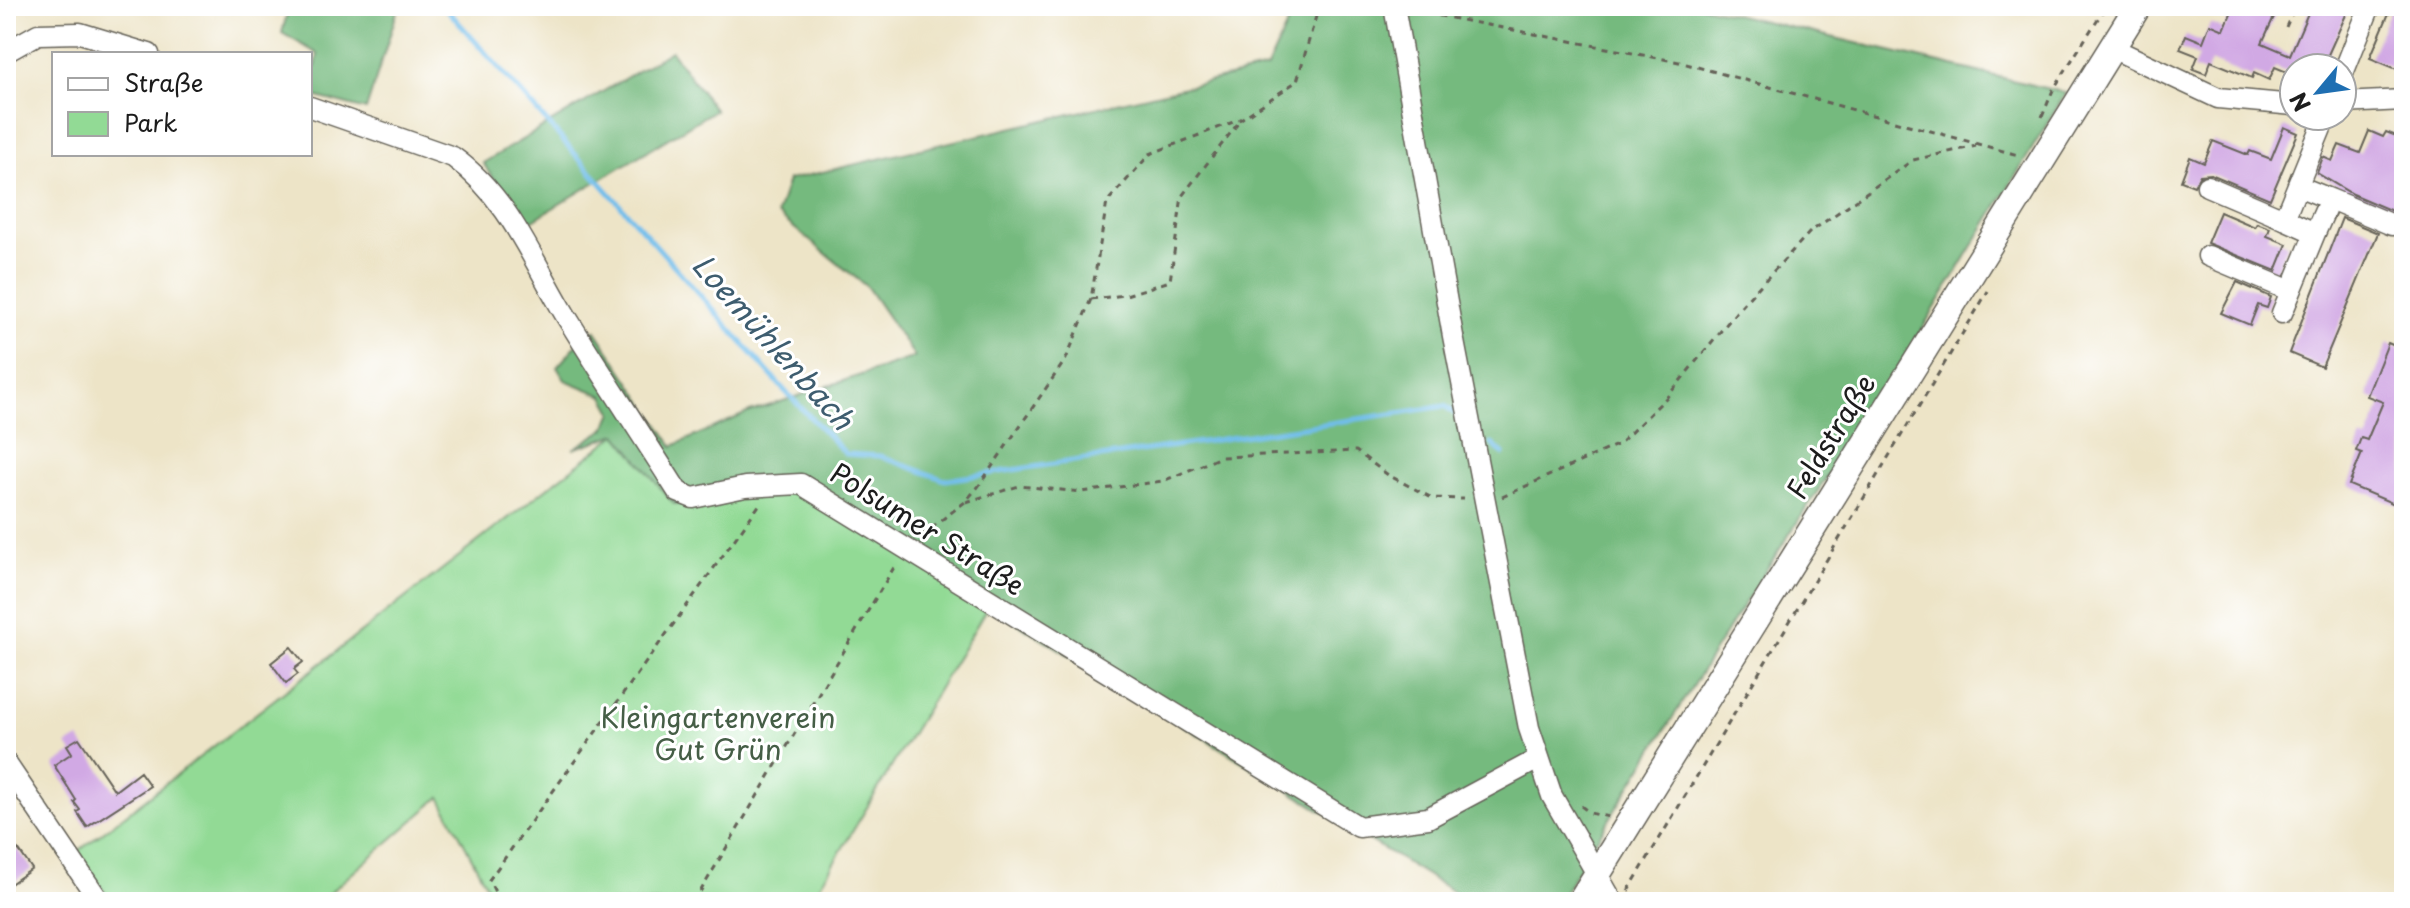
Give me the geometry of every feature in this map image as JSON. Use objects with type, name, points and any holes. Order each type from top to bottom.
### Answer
[{"type":"main road","name":"Feldstraße","points":[[1580,902],[2138,6]]},
{"type":"street","points":[[2352,52],[2370,6]]},
{"type":"street","points":[[1405,8],[1538,759],[1552,796],[1598,874],[1620,897]]},
{"type":"street","points":[[6,52],[38,34],[80,33],[142,52]]},
{"type":"street","points":[[2112,48],[2218,98],[2278,104]]},
{"type":"street","points":[[2358,102],[2404,100]]},
{"type":"street","name":"Polsumer Straße","points":[[312,108],[453,157],[471,170],[512,218],[567,318],[678,492],[693,498],[773,485],[801,484],[1359,827],[1428,818],[1538,759]]},
{"type":"street","points":[[2284,219],[2320,132]]},
{"type":"street","points":[[2207,186],[2315,233]]},
{"type":"street","points":[[2298,186],[2392,225]]},
{"type":"street","points":[[2282,313],[2330,199]]},
{"type":"street","points":[[2208,256],[2291,291]]},
{"type":"street","points":[[6,763],[100,902]]},
{"type":"path","points":[[694,902],[906,547],[965,502],[1066,359],[1091,299],[1107,202],[1150,154],[1241,119],[1297,81],[1319,6]]},
{"type":"path","points":[[2286,27],[2295,6]]},
{"type":"path","points":[[1405,8],[1679,62],[2025,157]]},
{"type":"path","points":[[1091,299],[1126,295],[1170,281],[1182,196],[1241,119]]},
{"type":"path","points":[[965,502],[1019,486],[1082,492],[1163,481],[1221,457],[1356,451],[1388,475],[1432,498],[1492,498],[1619,444],[1667,397],[1742,305],[1810,232],[1913,160],[1980,145]]},
{"type":"path","points":[[500,902],[489,880],[773,485]]},
{"type":"path","points":[[1575,799],[1590,813],[1606,815],[1652,852],[1620,897]]},
{"type":"green space","points":[[289,6],[399,6],[366,110],[312,96],[312,68],[316,66],[318,54],[282,33]]},
{"type":"green space","points":[[1296,6],[1701,6],[2066,93],[1905,357],[1733,621],[1558,902],[1470,902],[819,501],[788,492],[701,504],[674,504],[617,434],[573,449],[605,429],[613,412],[604,396],[565,380],[557,367],[579,342],[595,330],[673,446],[747,413],[915,357],[867,287],[777,214],[788,180],[1267,68]]},
{"type":"green space","points":[[671,51],[715,110],[525,225],[483,163]]},
{"type":"green space","name":"Kleingartenverein Gut Grün","points":[[617,434],[674,504],[788,492],[819,501],[989,605],[810,902],[495,902],[440,797],[319,902],[112,902],[76,853]]},
{"type":"building","points":[[2234,6],[2279,6],[2262,43],[2283,52],[2278,52],[2278,68],[2275,67],[2269,80],[2254,73],[2252,78],[2211,61],[2206,74],[2193,69],[2198,56],[2180,49],[2186,35],[2203,42],[2210,24],[2224,30]]},
{"type":"building","points":[[2311,6],[2350,6],[2329,52],[2291,52]]},
{"type":"building","points":[[2392,6],[2404,6],[2404,72],[2370,58]]},
{"type":"building","points":[[2369,131],[2383,137],[2386,132],[2404,139],[2404,221],[2397,213],[2352,194],[2317,173],[2323,157],[2332,161],[2339,145],[2360,153]]},
{"type":"building","points":[[2282,132],[2298,133],[2270,199],[2211,174],[2200,175],[2194,186],[2181,181],[2190,157],[2204,163],[2213,141],[2248,155],[2250,151],[2271,159]]},
{"type":"building","points":[[2220,212],[2255,227],[2257,223],[2270,228],[2267,236],[2287,244],[2276,271],[2207,243]]},
{"type":"building","points":[[2342,218],[2378,233],[2322,367],[2289,353]]},
{"type":"building","points":[[2237,282],[2271,297],[2267,308],[2258,305],[2250,325],[2221,313]]},
{"type":"building","points":[[2388,343],[2404,350],[2404,508],[2349,485],[2362,453],[2356,451],[2361,438],[2367,440],[2383,402],[2367,396]]},
{"type":"building","points":[[291,647],[303,662],[294,669],[298,674],[286,683],[271,663]]},
{"type":"building","points":[[79,738],[115,791],[140,772],[150,786],[87,827],[77,812],[80,810],[74,802],[76,800],[54,765],[72,753],[67,745]]},
{"type":"building","points":[[18,849],[32,869],[6,887],[6,857]]},
{"type":"waterway","name":"Loemühlenbach","points":[[444,6],[785,391],[846,454],[880,456],[945,480],[1445,406],[1458,416]]},
{"type":"waterway","name":"Loemühlenbach","points":[[1492,444],[1503,454]]}]
